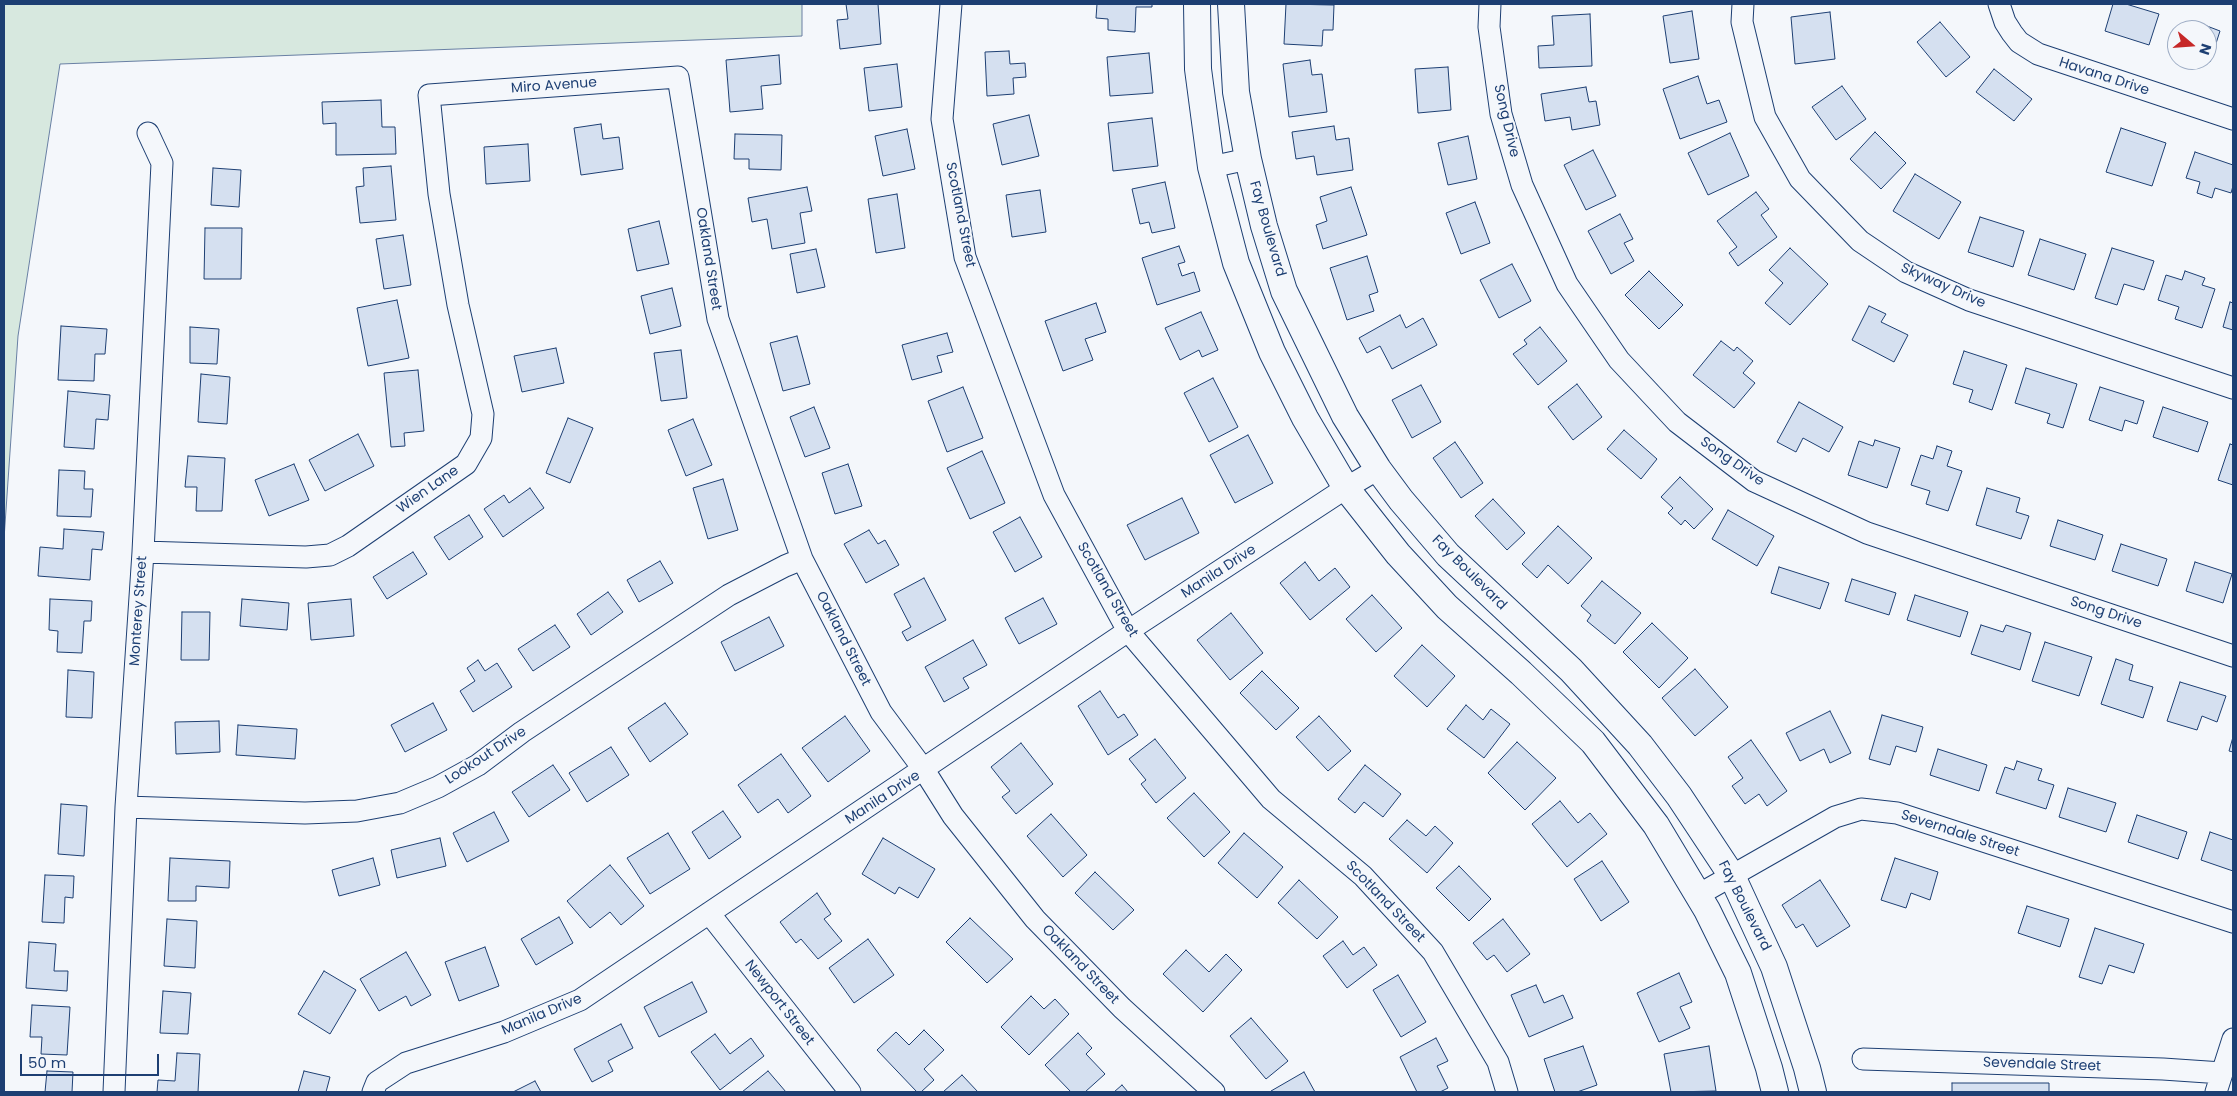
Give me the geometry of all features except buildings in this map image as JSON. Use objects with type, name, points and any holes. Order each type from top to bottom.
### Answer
[{"type":"main road","points":[[1197,4],[1198,69],[1211,167],[1236,263],[1272,352],[1305,418],[1346,488],[1398,554],[1447,607],[1521,673],[1593,742],[1656,825],[1698,895],[1738,973],[1769,1068],[1774,1092]]},
{"type":"main road","name":"Fay Boulevard","points":[[1231,4],[1236,92],[1248,159],[1284,292],[1345,416],[1378,469],[1448,556],[1571,670],[1640,745],[1679,796],[1732,876],[1774,968],[1813,1092]]},
{"type":"street","name":"Scotland Street","points":[[950,4],[942,119],[965,257],[1054,495],[1128,631],[1271,798],[1363,876],[1433,952],[1498,1062],[1507,1092]]},
{"type":"street","name":"Song Drive","points":[[1490,4],[1489,27],[1501,114],[1522,185],[1567,284],[1619,360],[1677,422],[1754,481],[1867,534],[2233,656]]},
{"type":"street","name":"Skyway Drive","points":[[1743,4],[1742,22],[1765,117],[1800,179],[1860,241],[1906,272],[1970,300],[2233,388]]},
{"type":"street","name":"Havana Drive","points":[[1999,4],[2005,22],[2012,33],[2020,42],[2038,54],[2233,119]]},
{"type":"street","name":"Miro Avenue","points":[[429,95],[678,77]]},
{"type":"street","name":"Oakland Street","points":[[678,77],[718,319],[802,559],[881,712],[924,770],[953,816],[1035,918],[1122,1008],[1214,1092]]},
{"type":"street","name":"Wien Lane","points":[[143,552],[306,557],[330,555],[348,546],[466,464],[481,438],[483,414],[456,296],[440,194],[429,95]]},
{"type":"street","name":"Monterey Street","points":[[114,1092],[126,807],[143,552],[162,163],[148,133]]},
{"type":"street","points":[[1211,167],[1248,159]]},
{"type":"street","name":"Manila Drive","points":[[373,1092],[377,1082],[406,1063],[504,1032],[580,1000],[1128,631],[1378,469]]},
{"type":"street","name":"Lookout Drive","points":[[126,807],[305,813],[357,811],[400,803],[438,787],[478,765],[522,732],[729,595],[802,559]]},
{"type":"street","name":"Severndale Street","points":[[1698,895],[1835,817],[1861,809],[1897,813],[2233,922]]},
{"type":"street","name":"Newport Street","points":[[709,913],[850,1092]]},
{"type":"street","points":[[2219,1083],[2233,1039]]},
{"type":"street","name":"Sevendale Street","points":[[1863,1059],[2163,1069],[2219,1083]]},
{"type":"shaded area","points":[[4,4],[802,4],[802,36],[60,64],[18,336],[4,539]]}]
